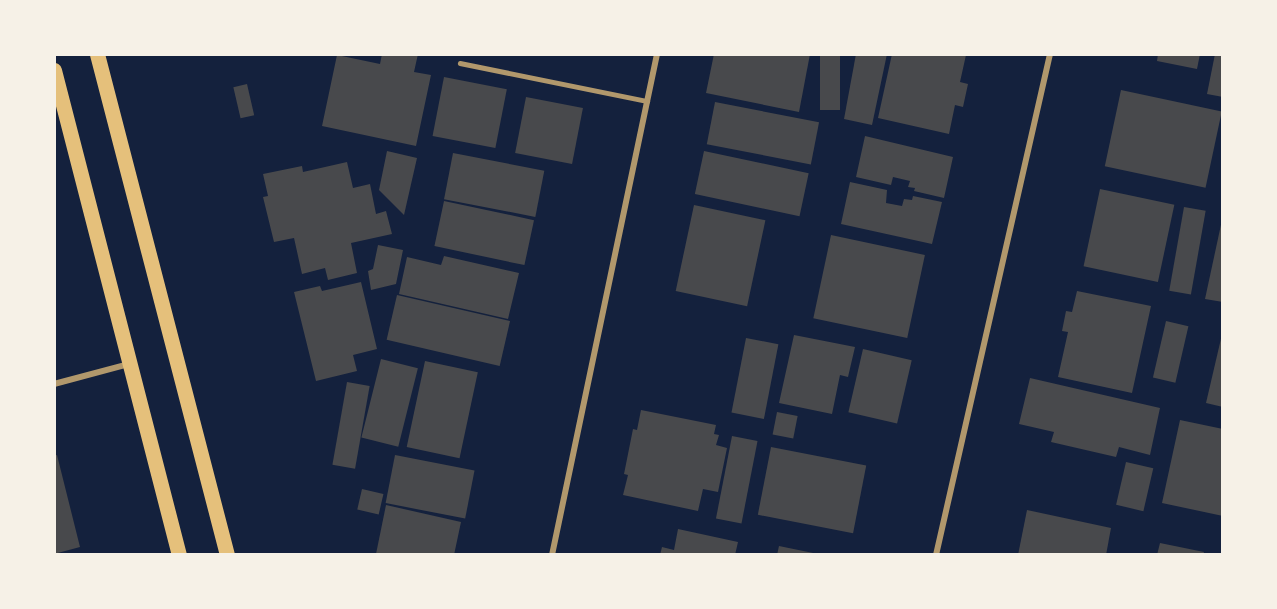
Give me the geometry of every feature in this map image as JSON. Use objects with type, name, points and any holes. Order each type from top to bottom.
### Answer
[{"type":"main road","points":[[97,54],[227,555]]},
{"type":"main road","points":[[54,70],[179,555]]},
{"type":"street","points":[[552,555],[657,54]]},
{"type":"street","points":[[936,555],[1050,54]]},
{"type":"street","points":[[54,384],[130,364]]},
{"type":"lane","points":[[460,63],[647,101]]},
{"type":"building","points":[[382,54],[418,54],[414,72],[431,75],[416,146],[322,126],[337,55],[380,64]]},
{"type":"building","points":[[714,54],[810,54],[799,112],[706,93]]},
{"type":"building","points":[[820,54],[840,54],[840,110],[820,110]]},
{"type":"building","points":[[856,54],[887,54],[872,125],[844,119]]},
{"type":"building","points":[[892,54],[966,55],[960,82],[968,84],[963,107],[955,105],[949,134],[878,118]]},
{"type":"building","points":[[1158,54],[1200,54],[1197,69],[1157,61]]},
{"type":"building","points":[[1215,54],[1223,54],[1223,97],[1207,94]]},
{"type":"building","points":[[444,77],[507,89],[495,148],[433,136]]},
{"type":"building","points":[[247,84],[254,115],[241,118],[233,87]]},
{"type":"building","points":[[1121,90],[1222,111],[1206,188],[1105,166]]},
{"type":"building","points":[[526,97],[583,108],[572,164],[515,153]]},
{"type":"building","points":[[715,102],[819,122],[811,164],[707,144]]},
{"type":"building","points":[[865,136],[953,157],[944,198],[914,191],[915,188],[908,187],[910,181],[893,177],[891,185],[856,177]]},
{"type":"building","points":[[387,151],[417,158],[404,215],[379,190]]},
{"type":"building","points":[[704,151],[809,173],[800,216],[695,194]]},
{"type":"building","points":[[453,153],[544,171],[535,217],[444,199]]},
{"type":"building","points":[[347,162],[353,188],[370,184],[376,214],[386,211],[392,234],[351,243],[357,273],[328,280],[325,268],[302,274],[294,238],[274,242],[263,197],[268,196],[263,174],[302,166],[303,172]]},
{"type":"building","points":[[850,182],[887,190],[886,203],[902,206],[904,199],[912,200],[913,196],[942,202],[932,244],[841,224]]},
{"type":"building","points":[[1100,189],[1174,205],[1158,282],[1084,266]]},
{"type":"building","points":[[444,201],[534,220],[524,265],[434,246]]},
{"type":"building","points":[[694,205],[765,220],[747,306],[676,291]]},
{"type":"building","points":[[1184,207],[1206,211],[1191,295],[1169,291]]},
{"type":"building","points":[[1223,220],[1223,302],[1205,299]]},
{"type":"building","points":[[831,235],[925,255],[907,338],[813,318]]},
{"type":"building","points":[[378,245],[403,250],[396,284],[371,290],[368,271],[373,269]]},
{"type":"building","points":[[444,256],[519,273],[508,319],[399,294],[407,257],[441,265]]},
{"type":"building","points":[[361,282],[377,349],[353,355],[357,371],[316,381],[294,292],[320,286],[322,291]]},
{"type":"building","points":[[1077,291],[1151,306],[1132,393],[1058,377],[1068,332],[1062,331],[1066,311],[1072,312]]},
{"type":"building","points":[[397,295],[510,321],[500,366],[387,340]]},
{"type":"building","points":[[1166,321],[1188,326],[1175,383],[1153,378]]},
{"type":"building","points":[[1223,330],[1223,407],[1206,403]]},
{"type":"building","points":[[794,335],[855,347],[848,377],[840,375],[832,414],[779,403]]},
{"type":"building","points":[[746,338],[778,344],[764,419],[731,413]]},
{"type":"building","points":[[863,349],[912,360],[897,424],[848,412]]},
{"type":"building","points":[[381,359],[418,368],[398,447],[361,438]]},
{"type":"building","points":[[425,361],[478,372],[460,458],[407,447]]},
{"type":"building","points":[[1030,378],[1160,408],[1150,455],[1119,447],[1116,457],[1051,442],[1054,432],[1019,424]]},
{"type":"building","points":[[347,382],[370,386],[355,469],[332,465]]},
{"type":"building","points":[[641,410],[716,425],[714,434],[719,435],[716,445],[727,448],[718,492],[703,489],[698,511],[623,495],[628,475],[624,474],[633,429],[637,430]]},
{"type":"building","points":[[777,412],[798,416],[793,439],[773,435]]},
{"type":"building","points":[[1180,420],[1223,429],[1223,516],[1162,503]]},
{"type":"building","points":[[732,436],[758,441],[741,523],[716,518]]},
{"type":"building","points":[[771,447],[866,466],[853,533],[758,515]]},
{"type":"building","points":[[57,455],[80,547],[54,554],[54,456]]},
{"type":"building","points":[[395,455],[475,470],[465,519],[386,503]]},
{"type":"building","points":[[1126,462],[1153,468],[1143,511],[1116,505]]},
{"type":"building","points":[[362,489],[383,494],[379,514],[357,509]]},
{"type":"building","points":[[386,505],[461,522],[454,555],[376,554]]},
{"type":"building","points":[[1027,510],[1111,528],[1106,555],[1018,555]]},
{"type":"building","points":[[678,529],[738,542],[735,555],[660,555],[662,547],[674,550]]},
{"type":"building","points":[[1160,543],[1204,552],[1203,555],[1157,555]]},
{"type":"building","points":[[779,546],[818,554],[818,555],[777,555]]}]
